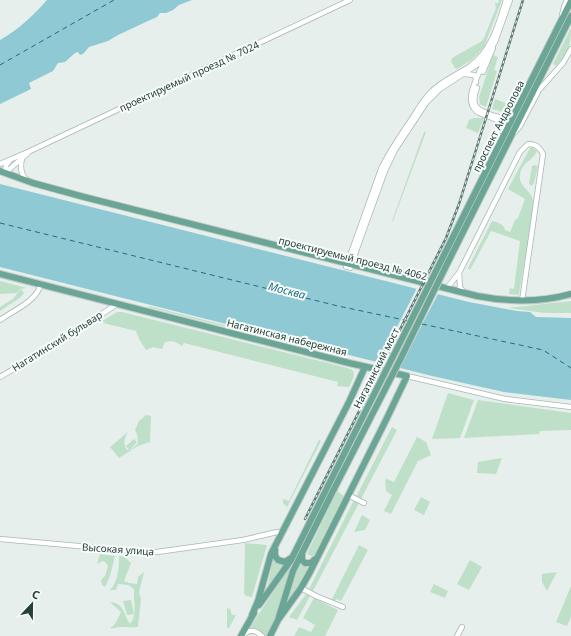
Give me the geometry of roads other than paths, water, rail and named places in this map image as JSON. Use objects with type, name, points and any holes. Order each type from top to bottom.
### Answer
[{"type":"main road","name":"проспект Андропова","points":[[445,261],[571,1]]},
{"type":"main road","name":"проспект Андропова","points":[[445,261],[571,16]]},
{"type":"main road","name":"проектируемый проезд № 4062","points":[[2,172],[28,182],[133,209],[179,225],[468,297],[500,303],[531,304],[547,303],[571,298]]},
{"type":"main road","name":"Нагатинский мост","points":[[331,487],[445,261]]},
{"type":"main road","name":"проектируемый проезд № 4062","points":[[348,266],[464,293],[508,301],[546,299],[571,294]]},
{"type":"main road","name":"Нагатинская набережная","points":[[0,274],[365,367],[406,376]]},
{"type":"main road","points":[[241,636],[258,601],[271,555],[365,367]]},
{"type":"main road","points":[[394,374],[400,379],[401,389]]},
{"type":"main road","points":[[270,636],[278,620],[301,588],[401,389],[406,376]]},
{"type":"main road","points":[[278,620],[293,571],[331,487]]},
{"type":"main road","points":[[252,615],[293,556],[331,487]]},
{"type":"main road","points":[[276,545],[275,555],[278,560],[287,561],[293,556]]},
{"type":"main road","points":[[302,552],[302,560],[306,564],[312,563],[317,557]]},
{"type":"street","name":"проектируемый проезд № 7024","points":[[0,164],[350,0]]},
{"type":"street","points":[[348,266],[393,154],[428,101],[440,89],[482,66],[490,58],[506,0]]},
{"type":"street","points":[[506,134],[504,126],[500,121],[477,112],[473,106],[471,98],[482,66],[510,0]]},
{"type":"street","points":[[562,19],[567,0]]},
{"type":"street","points":[[348,266],[381,170],[399,137],[430,93],[443,82],[474,63],[494,40]]},
{"type":"street","points":[[506,145],[520,126],[539,90],[563,63],[571,48]]},
{"type":"street","points":[[474,63],[482,66]]},
{"type":"street","points":[[482,66],[475,96],[477,108],[502,118],[512,115],[518,110]]},
{"type":"street","points":[[464,75],[468,73],[474,75],[476,78],[476,83]]},
{"type":"street","points":[[447,288],[459,273],[520,152],[528,144],[534,144],[542,154],[522,301]]},
{"type":"street","name":"проектируемый проезд № 7024","points":[[2,172],[22,159],[28,152]]},
{"type":"street","points":[[22,159],[22,171],[28,182]]},
{"type":"street","points":[[2,172],[10,160]]},
{"type":"street","points":[[459,273],[460,287],[464,293]]},
{"type":"street","points":[[36,295],[41,284]]},
{"type":"street","points":[[0,320],[50,287]]},
{"type":"street","name":"Нагатинский бульвар","points":[[0,377],[64,339],[107,310],[110,302]]},
{"type":"street","points":[[107,310],[117,304]]},
{"type":"street","name":"Нагатинская набережная","points":[[406,376],[505,399],[571,407]]},
{"type":"street","points":[[348,495],[364,503]]},
{"type":"street","name":"Высокая улица","points":[[0,539],[157,552],[243,540],[277,532],[282,534]]},
{"type":"street","points":[[301,588],[343,607]]},
{"type":"street","points":[[458,636],[462,627]]},
{"type":"street","points":[[241,636],[252,631],[258,632],[262,636]]},
{"type":"water","points":[[47,0],[192,0],[179,5],[166,13],[160,13],[157,17],[108,41],[89,47],[83,54],[80,55],[78,52],[75,53],[65,62],[58,63],[53,71],[29,83],[31,89],[0,104],[0,40],[25,22]]},
{"type":"water","name":"Москва","points":[[0,184],[469,302],[530,312],[536,317],[571,318],[571,400],[504,392],[432,376],[0,267]]},
{"type":"railway","points":[[305,519],[446,238],[459,204],[523,0]]}]
